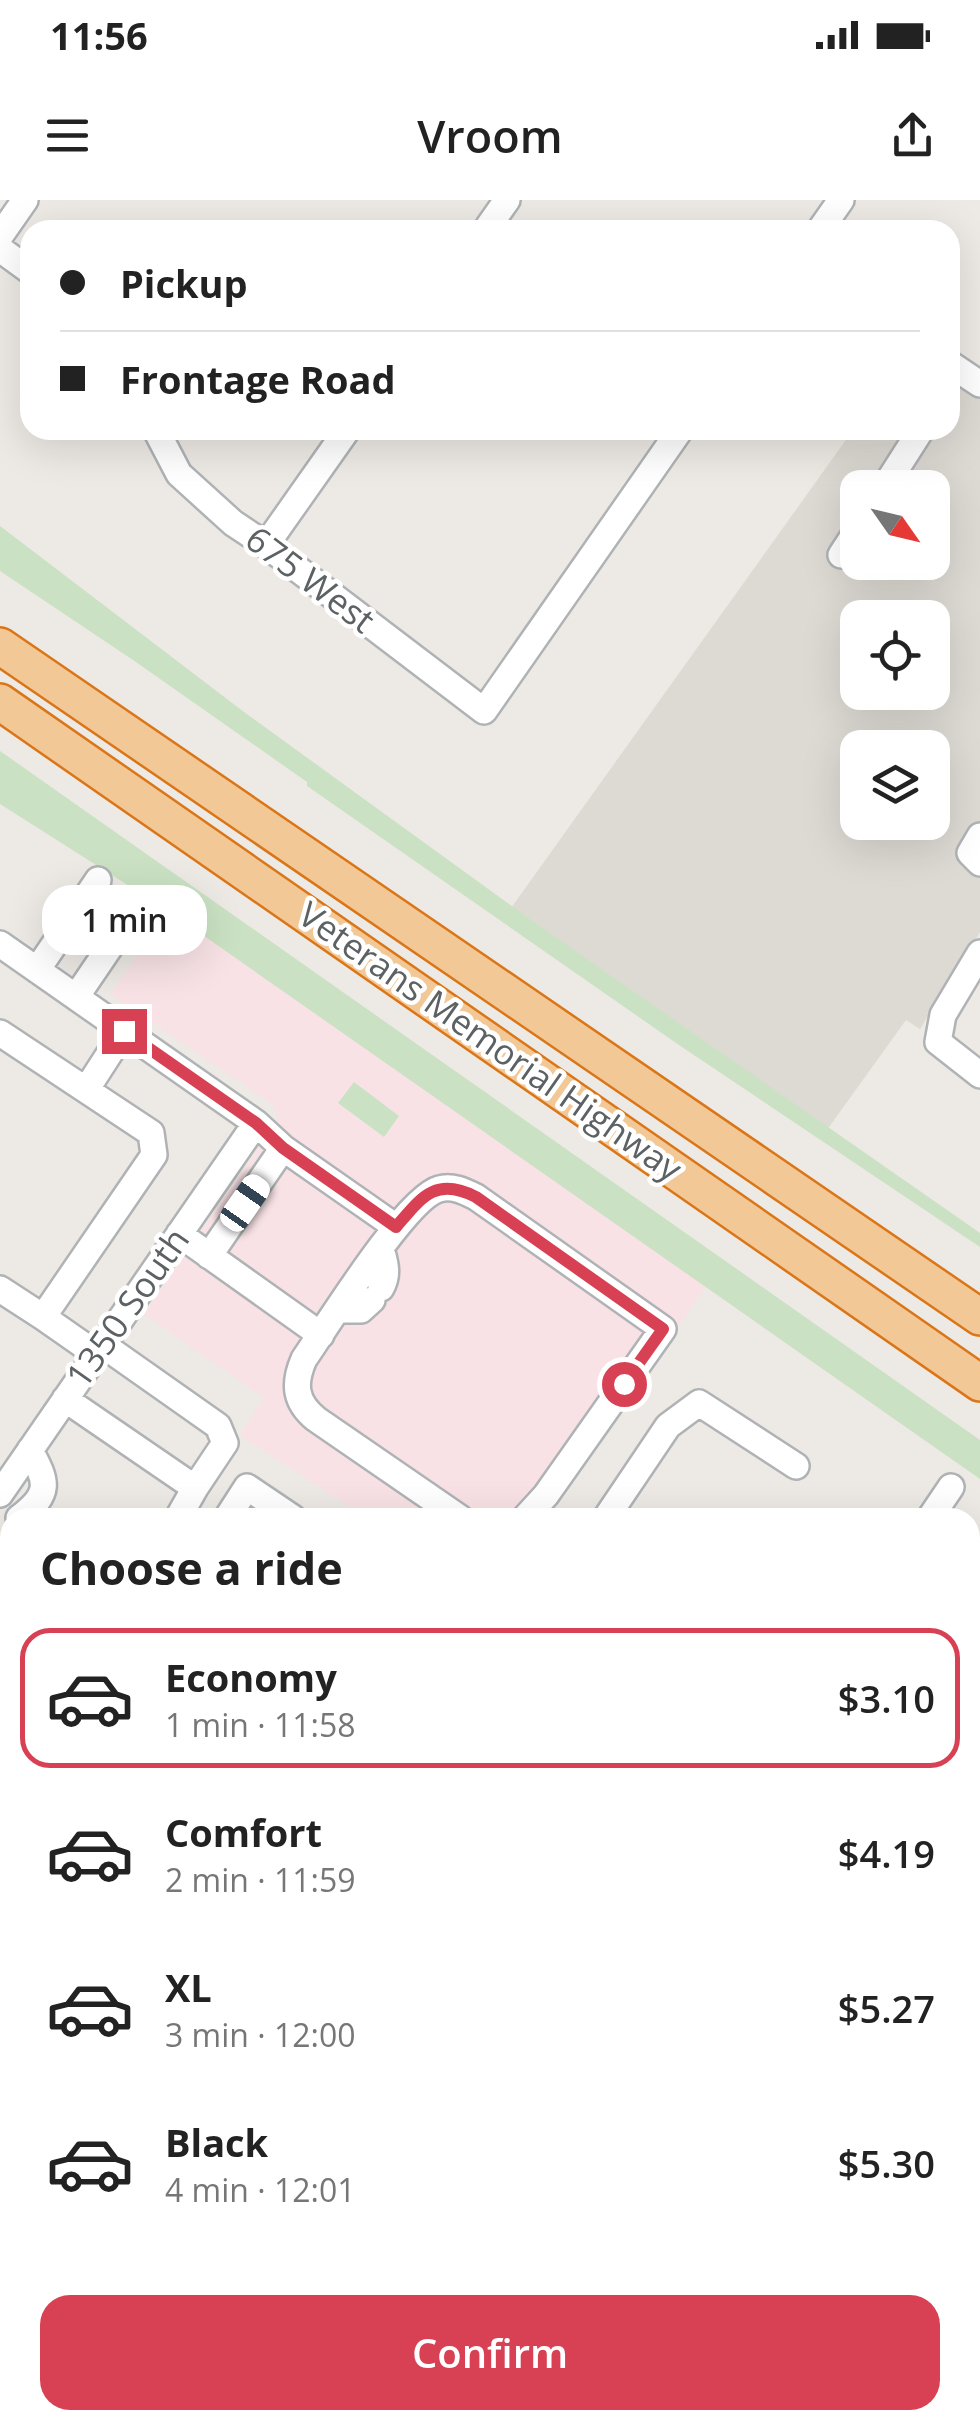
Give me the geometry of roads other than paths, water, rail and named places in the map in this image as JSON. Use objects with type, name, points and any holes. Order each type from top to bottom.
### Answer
[{"type":"highway","name":"Veterans Memorial Highway","points":[[0,646],[980,1317]]},
{"type":"highway","name":"Veterans Memorial Highway","points":[[0,702],[980,1382]]},
{"type":"street","points":[[0,236],[25,200]]},
{"type":"street","points":[[0,248],[20,263]]},
{"type":"street","name":"675 West","points":[[161,440],[179,474],[234,524],[484,711],[673,440]]},
{"type":"street","points":[[266,545],[340,440]]},
{"type":"street","points":[[895,470],[914,440]]},
{"type":"street","points":[[980,836],[970,853],[980,864]]},
{"type":"street","points":[[37,970],[98,880]]},
{"type":"street","points":[[76,997],[114,941]]},
{"type":"street","points":[[0,944],[256,1123],[388,1238]]},
{"type":"street","points":[[980,953],[943,1016],[938,1042],[980,1075]]},
{"type":"street","points":[[86,1090],[124,1031]]},
{"type":"street","points":[[0,1033],[151,1133],[154,1155],[43,1317]]},
{"type":"street","name":"1350 South","points":[[0,1494],[256,1123]]},
{"type":"street","points":[[208,1256],[283,1148]]},
{"type":"street","points":[[446,1508],[306,1410],[296,1386],[304,1359],[388,1238],[419,1200],[441,1188],[465,1192],[663,1329],[534,1508]]},
{"type":"street","points":[[179,1234],[320,1335]]},
{"type":"street","points":[[338,1310],[361,1310],[377,1294],[385,1280],[388,1238]]},
{"type":"street","points":[[0,1290],[218,1426],[225,1443],[184,1508]]},
{"type":"street","points":[[65,1399],[195,1488]]},
{"type":"street","points":[[613,1508],[668,1426],[699,1403],[796,1466]]},
{"type":"street","points":[[30,1450],[44,1476],[44,1486],[30,1508]]},
{"type":"street","points":[[212,1464],[278,1508]]},
{"type":"street","points":[[234,1508],[248,1487]]},
{"type":"street","points":[[937,1508],[951,1487]]}]
